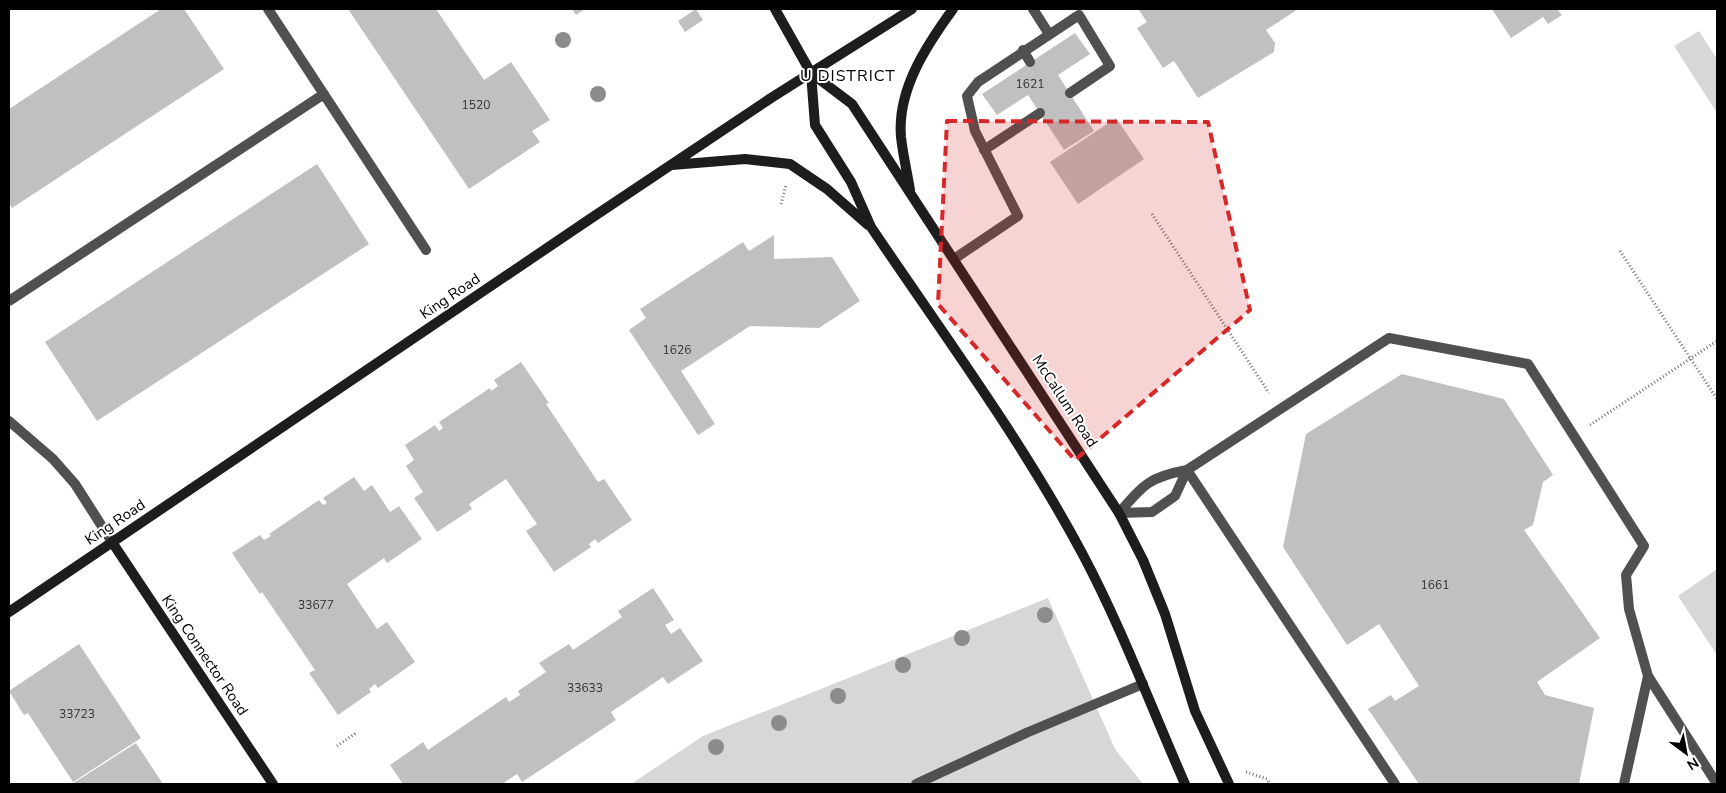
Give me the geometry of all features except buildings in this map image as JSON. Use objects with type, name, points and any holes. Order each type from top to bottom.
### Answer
[{"type":"main road","name":"McCallum Road","points":[[775,9],[811,74],[815,125],[851,182],[871,227],[1044,486],[1121,630],[1185,784]]},
{"type":"main road","name":"King Road","points":[[9,612],[671,165],[912,9]]},
{"type":"main road","points":[[911,193],[901,136],[905,90],[938,29],[953,9]]},
{"type":"main road","name":"McCallum Road","points":[[811,74],[852,104],[1120,513],[1143,560],[1165,614],[1195,711],[1229,784]]},
{"type":"main road","points":[[671,165],[745,159],[790,164],[827,189],[871,227]]},
{"type":"main road","name":"King Connector Road","points":[[112,542],[273,784]]},
{"type":"lane","points":[[268,9],[426,250]]},
{"type":"lane","points":[[1033,9],[1049,34]]},
{"type":"lane","points":[[954,259],[1018,216],[975,132],[967,96],[978,82],[1023,50],[1079,16],[1110,66],[1070,94]]},
{"type":"lane","points":[[1023,50],[1030,62]]},
{"type":"lane","points":[[9,301],[324,94]]},
{"type":"lane","points":[[984,150],[1040,113]]},
{"type":"lane","points":[[1120,513],[1140,488],[1160,475],[1187,470],[1390,338],[1528,364],[1644,546],[1626,575],[1629,610],[1648,676],[1717,784]]},
{"type":"lane","points":[[9,421],[53,459],[75,484],[112,542]]},
{"type":"lane","points":[[1120,513],[1152,512],[1175,496],[1187,470]]},
{"type":"lane","points":[[1187,470],[1395,784]]},
{"type":"lane","points":[[1624,784],[1648,676]]},
{"type":"lane","points":[[916,784],[1026,733],[1142,684]]},
{"type":"path","points":[[1152,214],[1280,410]]},
{"type":"path","points":[[1620,251],[1717,399]]},
{"type":"path","points":[[1574,435],[1717,341]]},
{"type":"path","points":[[337,746],[356,733]]},
{"type":"path","points":[[1267,779],[1270,784]]},
{"type":"highlighted area","points":[[947,121],[1208,122],[1250,310],[1075,460],[938,304]]},
{"type":"shaded area","points":[[1699,31],[1717,59],[1717,113],[1674,46]]},
{"type":"shaded area","points":[[1717,569],[1717,655],[1678,596]]},
{"type":"shaded area","points":[[1048,598],[1115,749],[1143,784],[631,784],[703,736]]},
{"type":"district","name":"U DISTRICT","points":[[848,76]]}]
